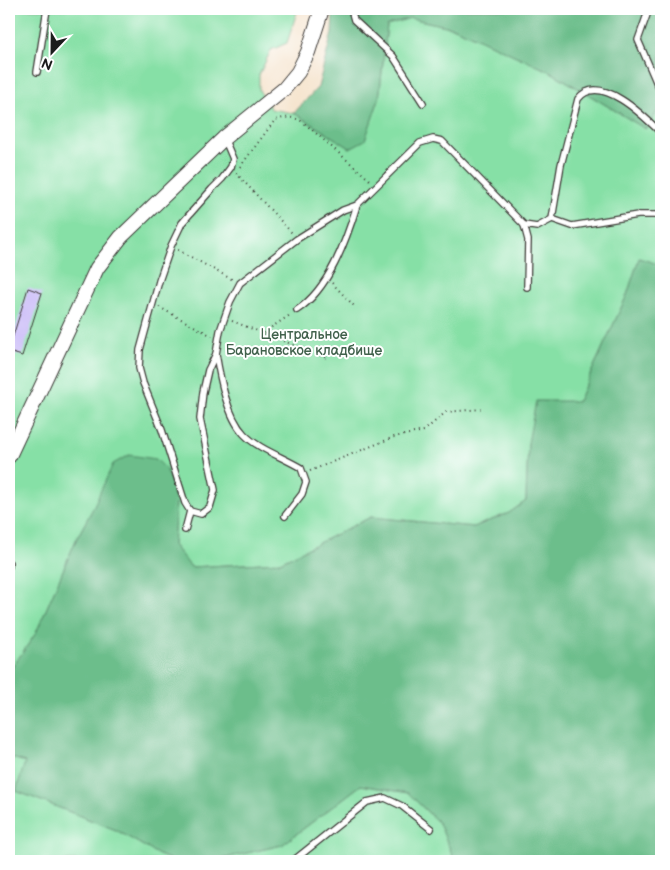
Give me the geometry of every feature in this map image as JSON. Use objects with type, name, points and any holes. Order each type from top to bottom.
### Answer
[{"type":"street","points":[[9,456],[96,268],[121,237],[224,138],[284,88],[298,72],[308,52],[322,9]]},
{"type":"lane","points":[[37,72],[47,9]]},
{"type":"lane","points":[[352,9],[354,20],[393,56],[423,103]]},
{"type":"lane","points":[[649,9],[638,40],[661,93]]},
{"type":"lane","points":[[524,225],[537,228],[552,219],[561,165],[578,99],[582,94],[593,89],[604,91],[621,99],[661,133]]},
{"type":"lane","points":[[185,530],[190,512],[185,503],[162,430],[143,383],[139,368],[140,350],[171,246],[182,223],[231,167],[233,159],[224,138]]},
{"type":"lane","points":[[190,512],[201,514],[210,507],[215,490],[200,419],[203,392],[208,370],[216,354],[218,340],[230,302],[240,283],[297,239],[343,210],[357,205],[420,143],[433,139],[442,141],[524,225],[528,240],[527,287]]},
{"type":"lane","points":[[297,310],[316,295],[328,278],[348,232],[357,205]]},
{"type":"lane","points":[[552,219],[572,226],[638,215],[661,215]]},
{"type":"lane","points":[[216,354],[220,376],[233,417],[244,434],[266,450],[301,468],[306,482],[302,494],[285,516]]},
{"type":"lane","points":[[293,861],[368,802],[386,798],[402,806],[431,829]]},
{"type":"path","points":[[236,173],[276,120],[295,117],[378,186]]},
{"type":"path","points":[[231,167],[297,239]]},
{"type":"path","points":[[171,246],[240,283]]},
{"type":"path","points":[[328,278],[356,308]]},
{"type":"path","points":[[153,303],[218,340]]},
{"type":"path","points":[[263,333],[297,310]]},
{"type":"path","points":[[225,318],[327,358]]},
{"type":"path","points":[[303,474],[394,437],[424,431],[446,412],[481,409]]},
{"type":"green space","name":"Центральное Барановское кладбище","points":[[9,9],[298,9],[287,43],[271,50],[259,75],[259,90],[271,109],[294,113],[350,148],[365,139],[379,99],[387,25],[410,18],[455,28],[551,72],[644,128],[647,128],[661,105],[661,265],[639,259],[627,295],[578,401],[528,443],[526,501],[509,513],[474,527],[371,517],[280,562],[191,567],[173,545],[176,503],[91,512],[76,540],[36,633],[9,672]]},
{"type":"green space","points":[[333,9],[650,9],[661,16],[661,105],[647,128],[644,128],[551,72],[455,28],[410,18],[387,25],[379,99],[365,140],[350,148],[294,113],[318,87],[332,33]]},
{"type":"green space","points":[[639,258],[661,265],[661,861],[455,861],[439,823],[408,793],[361,785],[282,845],[212,861],[174,861],[159,855],[116,830],[16,791],[25,762],[9,757],[9,672],[36,633],[76,540],[113,464],[129,455],[156,459],[167,470],[176,502],[173,545],[191,567],[280,562],[371,517],[474,527],[509,513],[526,501],[528,443],[536,401],[578,401],[627,295]]},
{"type":"green space","points":[[9,757],[26,762],[16,791],[116,830],[159,855],[174,861],[9,861]]},
{"type":"green space","points":[[361,785],[408,793],[439,823],[455,861],[212,861],[282,845]]},
{"type":"building","points":[[28,288],[42,293],[22,356],[9,352],[9,349]]}]
